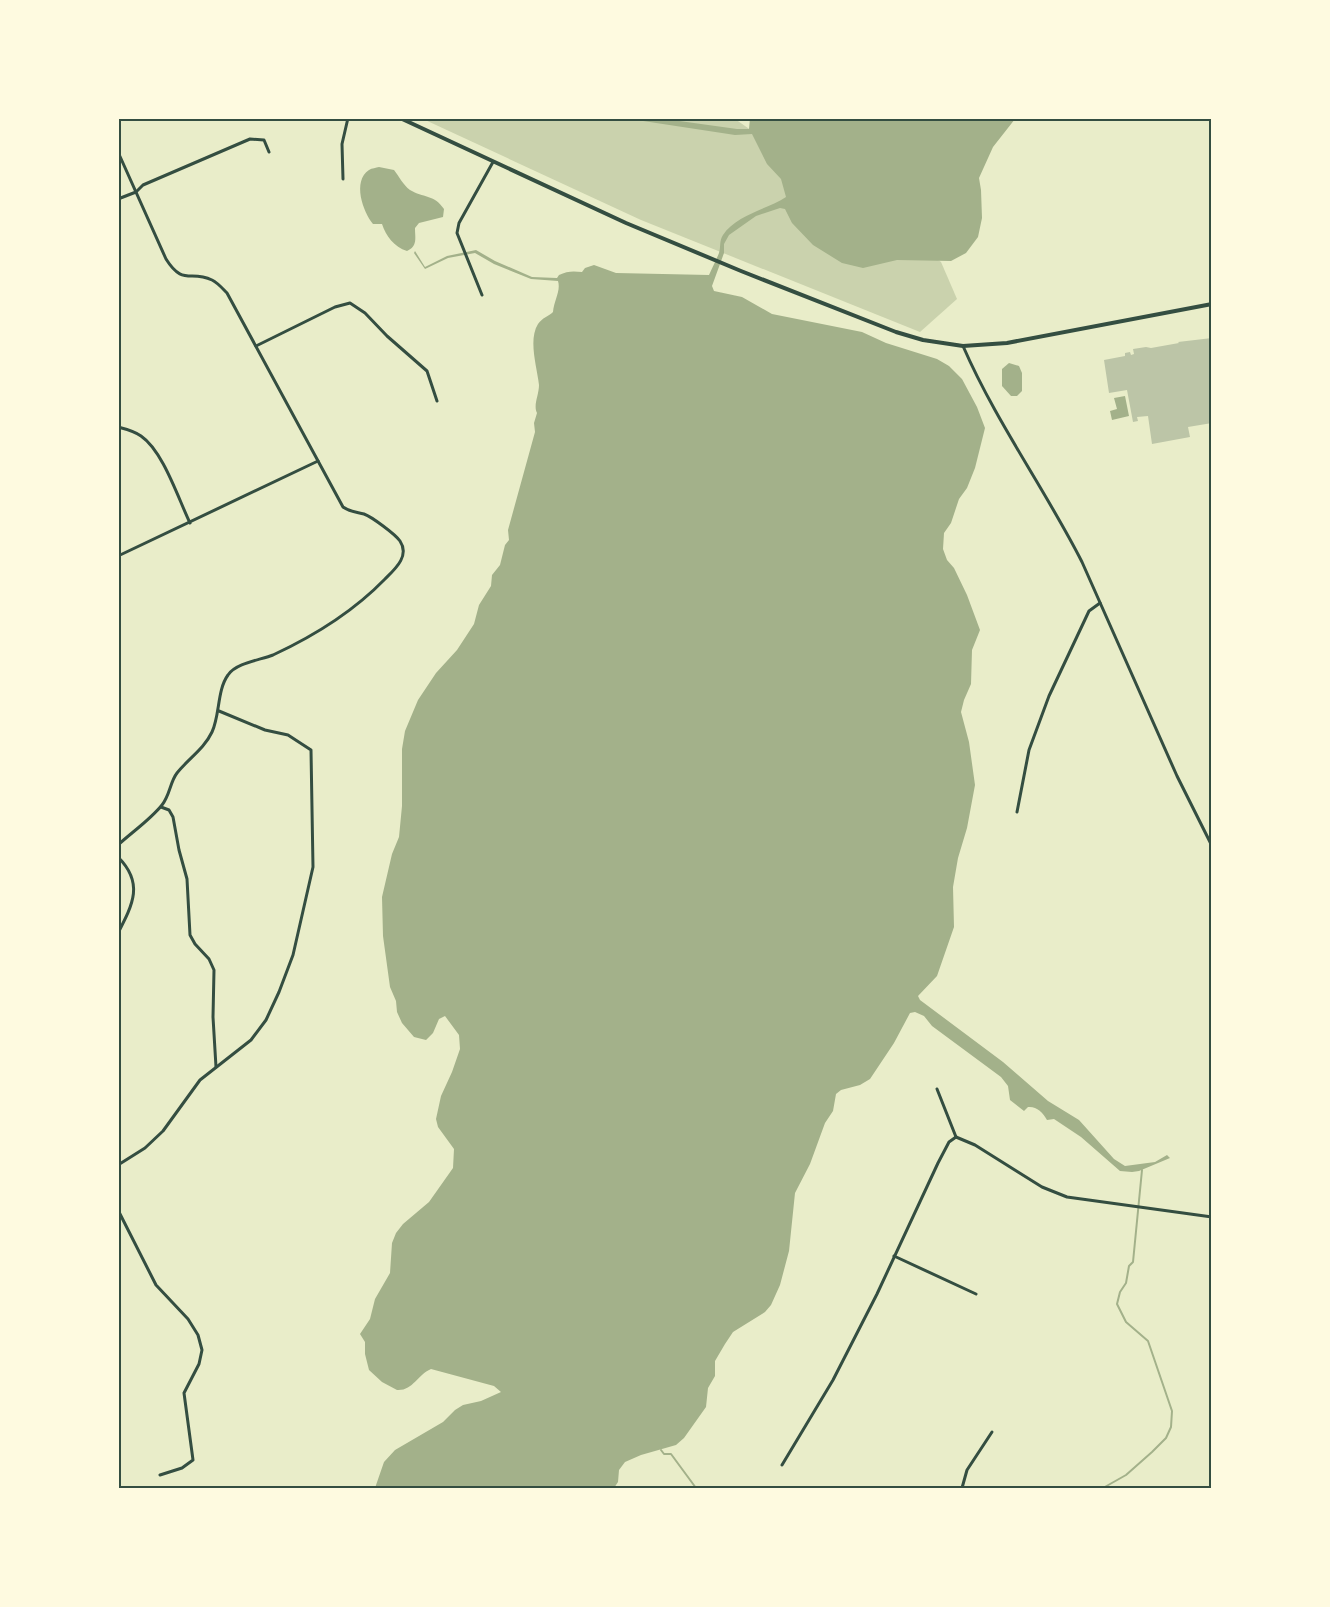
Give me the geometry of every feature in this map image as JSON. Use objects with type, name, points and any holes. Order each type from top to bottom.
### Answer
[{"type":"street","points":[[343,178],[342,144],[348,118]]},
{"type":"street","points":[[400,118],[626,223],[896,332],[923,340],[963,346],[1007,344],[1212,304]]},
{"type":"street","points":[[118,200],[136,192],[143,185],[250,139],[264,140],[269,152]]},
{"type":"street","points":[[118,152],[172,268],[180,275],[211,280],[220,286],[234,305],[342,507],[352,513],[367,516],[399,540],[402,543],[403,556],[398,566],[349,612],[273,655],[243,666],[227,675],[215,726],[207,743],[188,760],[176,775],[161,807],[118,845]]},
{"type":"street","points":[[482,295],[457,233],[459,223],[493,162]]},
{"type":"street","points":[[256,346],[335,307],[350,303],[365,313],[427,371],[437,401]]},
{"type":"street","points":[[963,346],[1008,435],[1068,535],[1177,776],[1212,846]]},
{"type":"street","points":[[118,427],[132,431],[148,442],[158,456],[189,523]]},
{"type":"street","points":[[118,556],[318,461]]},
{"type":"street","points":[[1017,812],[1029,750],[1049,696],[1089,611],[1100,603]]},
{"type":"street","points":[[118,1165],[145,1148],[158,1136],[200,1080],[251,1040],[266,1020],[293,955],[313,867],[311,750],[288,735],[265,730],[219,711]]},
{"type":"street","points":[[161,807],[169,810],[175,825],[187,879],[190,935],[209,959],[214,970],[213,1017],[216,1067]]},
{"type":"street","points":[[118,856],[128,867],[134,884],[134,899],[118,933]]},
{"type":"street","points":[[937,1089],[956,1137],[975,1145],[1042,1187],[1067,1197],[1212,1217]]},
{"type":"street","points":[[782,1466],[833,1380],[877,1294],[945,1149],[956,1137]]},
{"type":"street","points":[[118,1210],[156,1285],[188,1319],[198,1335],[202,1350],[199,1364],[184,1393],[193,1460],[182,1468],[160,1475]]},
{"type":"street","points":[[894,1256],[976,1294]]},
{"type":"street","points":[[962,1488],[967,1470],[992,1432]]},
{"type":"shaded area","points":[[750,118],[1015,119],[993,147],[979,178],[982,218],[978,237],[966,253],[951,261],[897,260],[863,268],[842,263],[813,245],[792,223],[785,209],[780,208],[756,216],[729,235],[724,244],[724,253],[712,286],[714,291],[742,297],[772,314],[862,332],[886,343],[937,359],[949,366],[962,379],[977,407],[985,428],[975,468],[967,488],[959,499],[951,523],[944,533],[943,549],[967,595],[980,630],[972,650],[971,684],[961,712],[969,742],[975,785],[953,887],[954,927],[937,976],[918,996],[920,1000],[1003,1062],[1048,1101],[1079,1120],[1114,1159],[1125,1166],[1155,1162],[1167,1155],[1170,1158],[1139,1171],[1120,1171],[1081,1137],[1054,1119],[1047,1120],[1034,1107],[1028,1107],[1024,1111],[1010,1100],[1008,1086],[1001,1077],[932,1026],[924,1016],[915,1012],[910,1013],[894,1043],[870,1079],[836,1094],[833,1111],[825,1123],[810,1164],[795,1193],[789,1251],[780,1285],[771,1305],[765,1312],[733,1332],[725,1344],[715,1361],[715,1376],[708,1388],[706,1407],[684,1438],[676,1445],[625,1462],[619,1470],[618,1482],[614,1488],[375,1488],[384,1462],[395,1450],[443,1422],[463,1405],[481,1401],[501,1392],[494,1386],[431,1369],[407,1388],[397,1390],[382,1382],[369,1370],[365,1342],[360,1334],[370,1319],[375,1299],[390,1273],[392,1243],[396,1233],[429,1202],[453,1168],[454,1149],[438,1127],[436,1119],[441,1096],[460,1049],[459,1035],[445,1016],[439,1019],[433,1033],[426,1040],[414,1037],[402,1023],[390,987],[383,936],[382,897],[392,854],[399,837],[402,806],[402,749],[405,731],[418,700],[474,624],[479,605],[491,586],[492,575],[500,565],[505,545],[509,540],[508,530],[535,432],[539,385],[533,346],[535,330],[540,322],[553,312],[559,288],[558,281],[531,279],[494,264],[475,253],[448,258],[425,269],[414,253],[415,251],[425,267],[447,256],[476,250],[532,277],[557,278],[567,272],[582,272],[585,268],[594,265],[616,273],[709,275],[719,253],[722,237],[729,228],[744,217],[786,197],[781,179],[767,164],[752,134],[735,135],[630,119],[665,119],[749,129]]},
{"type":"shaded area","points":[[423,119],[735,119],[941,262],[957,299],[920,332],[641,220]]},
{"type":"shaded area","points":[[379,167],[394,170],[410,190],[436,201],[444,209],[443,217],[419,223],[415,228],[414,244],[407,251],[398,247],[391,240],[382,224],[373,224],[363,205],[361,181],[369,170]]},
{"type":"shaded area","points":[[1009,363],[1019,366],[1022,373],[1022,391],[1017,396],[1011,396],[1002,386],[1002,369]]},
{"type":"shaded area","points":[[1125,396],[1129,416],[1112,420],[1110,411],[1117,409],[1114,398]]},
{"type":"building","points":[[1212,338],[1212,423],[1188,427],[1190,437],[1152,444],[1148,416],[1137,417],[1138,421],[1133,422],[1127,390],[1109,393],[1104,360],[1125,356],[1125,353],[1130,352],[1131,355],[1134,354],[1133,349]]},
{"type":"waterway","points":[[1103,1488],[1126,1475],[1152,1452],[1166,1438],[1171,1427],[1172,1411],[1148,1341],[1126,1322],[1117,1304],[1120,1292],[1126,1283],[1129,1266],[1133,1262],[1142,1170]]},
{"type":"waterway","points":[[661,1450],[664,1454],[671,1454],[696,1488]]}]
